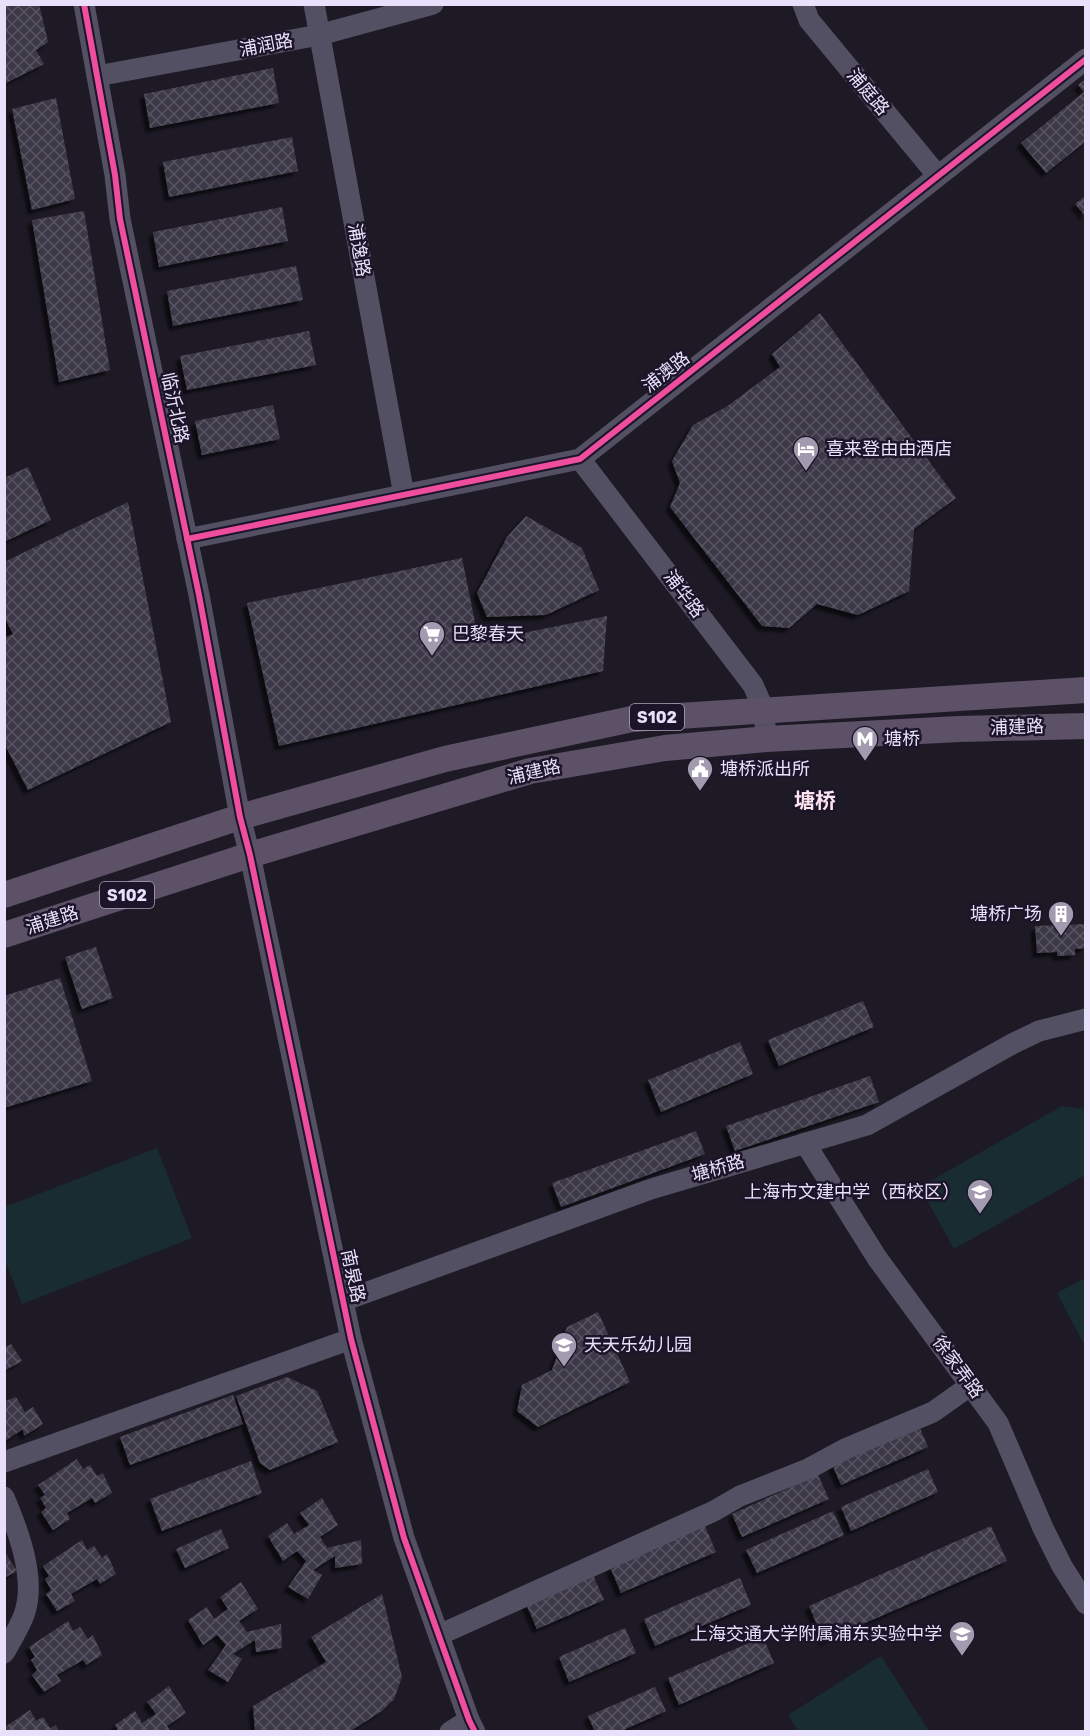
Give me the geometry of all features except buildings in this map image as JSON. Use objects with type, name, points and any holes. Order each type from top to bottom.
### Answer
[{"type":"main road","name":"浦建路","points":[[4,896],[240,817],[445,759],[621,721],[1086,690]]},
{"type":"main road","name":"浦建路","points":[[4,935],[250,855],[530,771],[664,748],[766,739],[959,729],[1086,726]]},
{"type":"street","name":"临沂北路","points":[[84,4],[98,76],[120,219],[199,595],[240,817]]},
{"type":"street","name":"浦逸路","points":[[314,4],[404,495]]},
{"type":"street","name":"浦润路","points":[[98,76],[320,35],[433,4]]},
{"type":"street","name":"浦庭路","points":[[803,4],[809,20],[938,177]]},
{"type":"street","name":"浦澳路","points":[[187,539],[580,459],[1086,59]]},
{"type":"street","name":"浦华路","points":[[580,459],[753,685],[764,710],[766,739]]},
{"type":"street","name":"南泉路","points":[[240,817],[250,855],[351,1339],[404,1538],[472,1726]]},
{"type":"street","name":"塘桥路","points":[[343,1301],[651,1189],[867,1125],[1014,1043],[1039,1031],[1086,1019]]},
{"type":"street","name":"徐家弄路","points":[[805,1143],[877,1258],[998,1423],[1042,1528],[1086,1604]]},
{"type":"street","points":[[4,1462],[351,1339]]},
{"type":"street","points":[[439,1635],[714,1511],[740,1496],[808,1468],[844,1449],[933,1412],[971,1385]]},
{"type":"street","points":[[4,1497],[16,1525],[29,1576],[25,1614],[4,1653]]},
{"type":"street","points":[[450,1731],[472,1726]]},
{"type":"green space","points":[[1062,1106],[1085,1109],[1085,1175],[954,1249],[920,1187]]},
{"type":"green space","points":[[157,1148],[192,1238],[22,1304],[5,1260],[5,1207]]},
{"type":"green space","points":[[1085,1278],[1085,1346],[1057,1293]]},
{"type":"green space","points":[[881,1656],[929,1731],[798,1731],[788,1715]]},
{"type":"cycle path","points":[[84,4],[115,175],[120,219],[199,595],[240,817],[250,855],[351,1339],[404,1538],[475,1732]]},
{"type":"cycle path","points":[[187,539],[580,459],[1086,59]]},
{"type":"place","name":"喜来登由由酒店","points":[[806,472]]},
{"type":"place","name":"巴黎春天","points":[[432,657]]},
{"type":"place","name":"塘桥","points":[[865,762]]},
{"type":"place","name":"塘桥派出所","points":[[700,792]]},
{"type":"place","name":"塘桥广场","points":[[1061,937]]},
{"type":"place","name":"上海市文建中学（西校区）","points":[[980,1215]]},
{"type":"place","name":"天天乐幼儿园","points":[[564,1368]]},
{"type":"place","name":"上海交通大学附属浦东实验中学","points":[[962,1657]]},
{"type":"district","name":"塘桥","points":[[815,800]]}]
